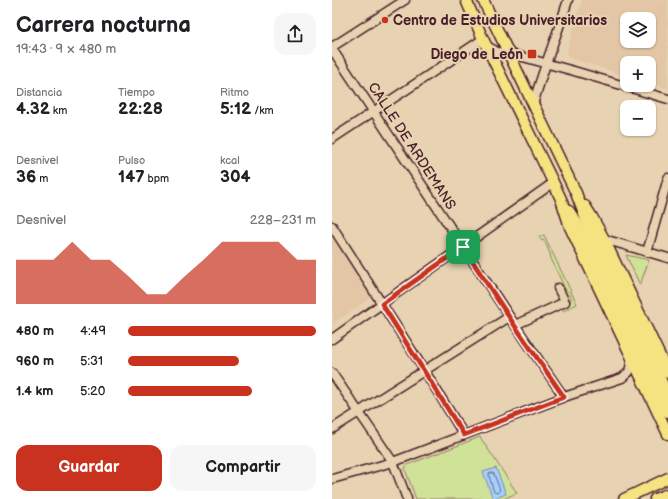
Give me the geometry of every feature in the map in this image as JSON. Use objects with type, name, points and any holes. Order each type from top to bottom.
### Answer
[{"type":"main road","points":[[466,0],[553,183],[561,199],[577,223],[668,412]]},
{"type":"main road","points":[[483,0],[576,192],[587,222],[668,395]]},
{"type":"main road","points":[[576,192],[604,239],[668,373]]},
{"type":"main road","points":[[561,199],[570,227],[668,434]]},
{"type":"main road","points":[[624,499],[668,478]]},
{"type":"main road","points":[[655,499],[668,494]]},
{"type":"street","points":[[332,48],[405,0]]},
{"type":"street","points":[[533,105],[568,0]]},
{"type":"street","points":[[332,139],[372,111],[485,42],[498,52],[508,53],[574,71],[668,99]]},
{"type":"street","name":"CALLE DE ARDEMANS","points":[[332,48],[372,111],[564,397]]},
{"type":"street","points":[[647,252],[668,178]]},
{"type":"street","points":[[332,339],[553,183]]},
{"type":"street","points":[[332,226],[464,435]]},
{"type":"street","points":[[604,239],[668,258]]},
{"type":"street","points":[[515,326],[565,302],[558,288]]},
{"type":"street","points":[[332,429],[509,317]]},
{"type":"street","points":[[332,479],[393,462],[564,397],[622,378],[629,372],[632,358]]},
{"type":"street","points":[[332,373],[393,462],[407,499]]},
{"type":"shaded area","points":[[582,0],[668,0],[668,88],[656,85],[656,56],[620,56],[620,74],[570,58],[567,50]]},
{"type":"shaded area","points":[[332,237],[335,238],[370,294],[370,298],[333,324]]},
{"type":"green space","points":[[544,235],[577,304],[563,311],[562,308],[569,305],[571,296],[565,289],[544,240],[542,241],[539,237]]},
{"type":"green space","points":[[626,255],[649,260],[640,285]]},
{"type":"green space","points":[[480,437],[517,493],[503,499],[416,499],[405,469],[407,465]]},
{"type":"water","points":[[496,468],[506,494],[493,499],[483,472]]},
{"type":"place","name":"Centro de Estudios Universitarios","points":[[385,20]]},
{"type":"place","name":"Diego de León","points":[[532,54]]},
{"type":"route","points":[[463,247],[564,397],[464,435],[382,304],[463,247]]}]
